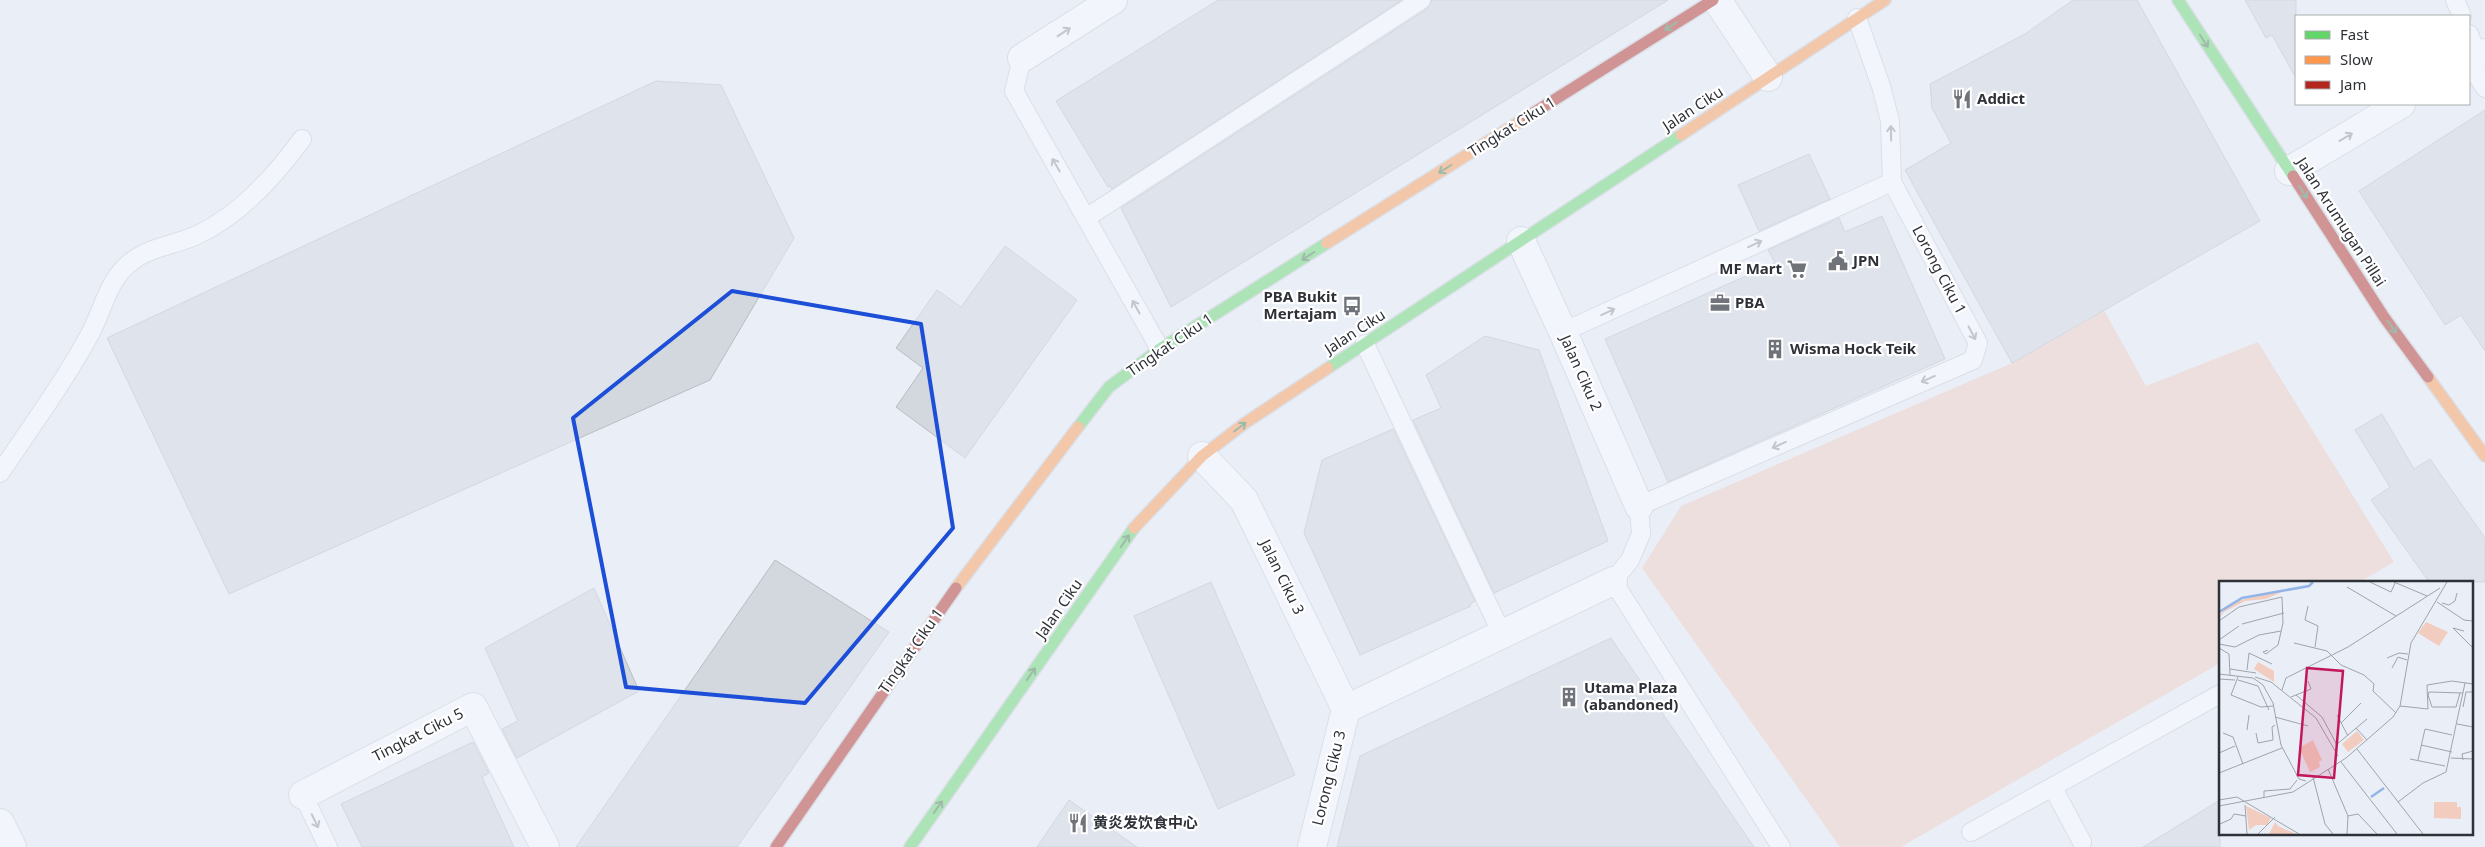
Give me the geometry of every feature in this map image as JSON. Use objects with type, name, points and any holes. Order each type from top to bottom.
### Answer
[{"type":"main road","name":"Tingkat Ciku 1","points":[[776,847],[935,615],[1109,387],[1160,349],[1712,0]]},
{"type":"main road","name":"Jalan Ciku","points":[[910,847],[1137,524],[1202,456],[1245,423],[1885,0]]},
{"type":"main road","name":"Jalan Arumugan Pillai","points":[[2178,0],[2384,317],[2485,456]]},
{"type":"street","points":[[1022,58],[1112,0]]},
{"type":"street","points":[[1717,0],[1768,77]]},
{"type":"street","points":[[2289,171],[2399,105]]},
{"type":"street","name":"Jalan Ciku 2","points":[[1521,241],[1639,506]]},
{"type":"street","name":"Jalan Ciku 3","points":[[1202,456],[1244,500],[1346,709]]},
{"type":"street","points":[[1346,709],[1613,581]]},
{"type":"street","name":"Tingkat Ciku 5","points":[[302,795],[473,706],[545,847]]},
{"type":"street","name":"Lorong Ciku 3","points":[[1312,847],[1346,709]]},
{"type":"street","points":[[0,823],[12,847]]},
{"type":"lane","points":[[1086,218],[1422,0]]},
{"type":"lane","points":[[2455,0],[2462,15]]},
{"type":"lane","points":[[1563,332],[1892,182],[1890,121],[1881,86],[1857,18]]},
{"type":"lane","points":[[2474,54],[2485,88]]},
{"type":"lane","points":[[1022,58],[1014,91],[1160,349]]},
{"type":"lane","points":[[0,473],[50,400],[91,333],[116,278],[131,262],[150,252],[198,235],[231,213],[260,188],[302,139]]},
{"type":"lane","name":"Lorong Ciku 1","points":[[1639,506],[1973,360],[1978,343],[1892,182]]},
{"type":"lane","points":[[1365,344],[1502,634]]},
{"type":"lane","points":[[1639,506],[1641,534],[1630,560],[1613,581],[1781,847]]},
{"type":"lane","points":[[1972,832],[2219,695]]},
{"type":"lane","points":[[2053,788],[2082,842]]},
{"type":"lane","points":[[302,795],[328,847]]},
{"type":"highlighted area","points":[[732,291],[921,324],[953,528],[805,703],[626,687],[573,418]]},
{"type":"shaded area","points":[[2104,310],[2146,386],[2258,342],[2394,562],[2362,581],[2219,581],[2219,664],[1901,847],[1840,847],[1642,568],[1681,506],[2012,363]]},
{"type":"building","points":[[1218,0],[1402,0],[1112,189],[1110,186],[1108,187],[1056,101]]},
{"type":"building","points":[[1432,0],[1668,0],[1171,307],[1121,208],[1427,9]]},
{"type":"building","points":[[2073,0],[2137,0],[2260,221],[2012,363],[1905,170],[1951,143],[1932,108],[1930,84],[2025,34]]},
{"type":"building","points":[[2245,0],[2296,0],[2295,76],[2272,35],[2266,38]]},
{"type":"building","points":[[656,81],[721,85],[794,238],[710,380],[229,594],[107,338]]},
{"type":"building","points":[[2485,110],[2485,351],[2461,315],[2445,325],[2359,191]]},
{"type":"building","points":[[1809,154],[1830,199],[1759,231],[1738,185]]},
{"type":"building","name":"Wisma Hock Teik","points":[[1882,216],[1945,359],[1668,482],[1605,339],[1775,263],[1768,250],[1839,218],[1845,232]]},
{"type":"building","points":[[1005,246],[1077,300],[965,458],[896,407],[923,368],[896,348],[937,290],[961,307]]},
{"type":"building","points":[[1485,336],[1539,350],[1608,541],[1494,593],[1413,420],[1441,408],[1426,375]]},
{"type":"building","points":[[2382,414],[2414,469],[2430,459],[2485,538],[2485,582],[2428,581],[2371,500],[2390,487],[2355,430]]},
{"type":"building","points":[[1393,429],[1475,601],[1470,604],[1471,606],[1360,655],[1304,533],[1322,460]]},
{"type":"building","points":[[775,560],[889,632],[737,847],[576,847]]},
{"type":"building","points":[[1211,582],[1295,775],[1218,809],[1134,616]]},
{"type":"building","points":[[594,588],[639,691],[517,758],[502,729],[518,721],[485,648]]},
{"type":"building","name":"Utama Plaza (abandoned)","points":[[1611,638],[1754,847],[1337,847],[1360,756]]},
{"type":"building","points":[[473,742],[489,773],[482,777],[514,847],[362,847],[341,804]]},
{"type":"building","name":"黄炎发饮食中心","points":[[1069,800],[1137,847],[1037,847]]},
{"type":"building","points":[[2219,801],[2220,847],[2143,847]]},
{"type":"traffic: fast","points":[[2178,0],[2293,176]]},
{"type":"traffic: fast","points":[[1328,368],[1681,135]]},
{"type":"traffic: fast","points":[[1078,427],[1109,387],[1160,349],[1327,243]]},
{"type":"traffic: fast","points":[[910,847],[1134,528]]},
{"type":"traffic: slow","points":[[1681,135],[1885,0]]},
{"type":"traffic: slow","points":[[1327,243],[1527,117]]},
{"type":"traffic: slow","points":[[1134,528],[1202,456],[1245,423],[1328,368]]},
{"type":"traffic: slow","points":[[2428,377],[2485,456]]},
{"type":"traffic: slow","points":[[956,588],[1078,427]]},
{"type":"traffic: jam","points":[[1527,117],[1713,0]]},
{"type":"traffic: jam","points":[[2293,176],[2384,317],[2428,377]]},
{"type":"traffic: jam","points":[[776,847],[956,588]]},
{"type":"place","name":"Addict","points":[[1962,99]]},
{"type":"place","name":"JPN","points":[[1838,261]]},
{"type":"place","name":"MF Mart","points":[[1797,269]]},
{"type":"place","name":"PBA","points":[[1720,303]]},
{"type":"place","name":"PBA Bukit Mertajam","points":[[1352,306]]},
{"type":"place","name":"Wisma Hock Teik","points":[[1775,349]]},
{"type":"place","name":"Utama Plaza (abandoned)","points":[[1569,697]]},
{"type":"place","name":"黄炎发饮食中心","points":[[1078,823]]}]
